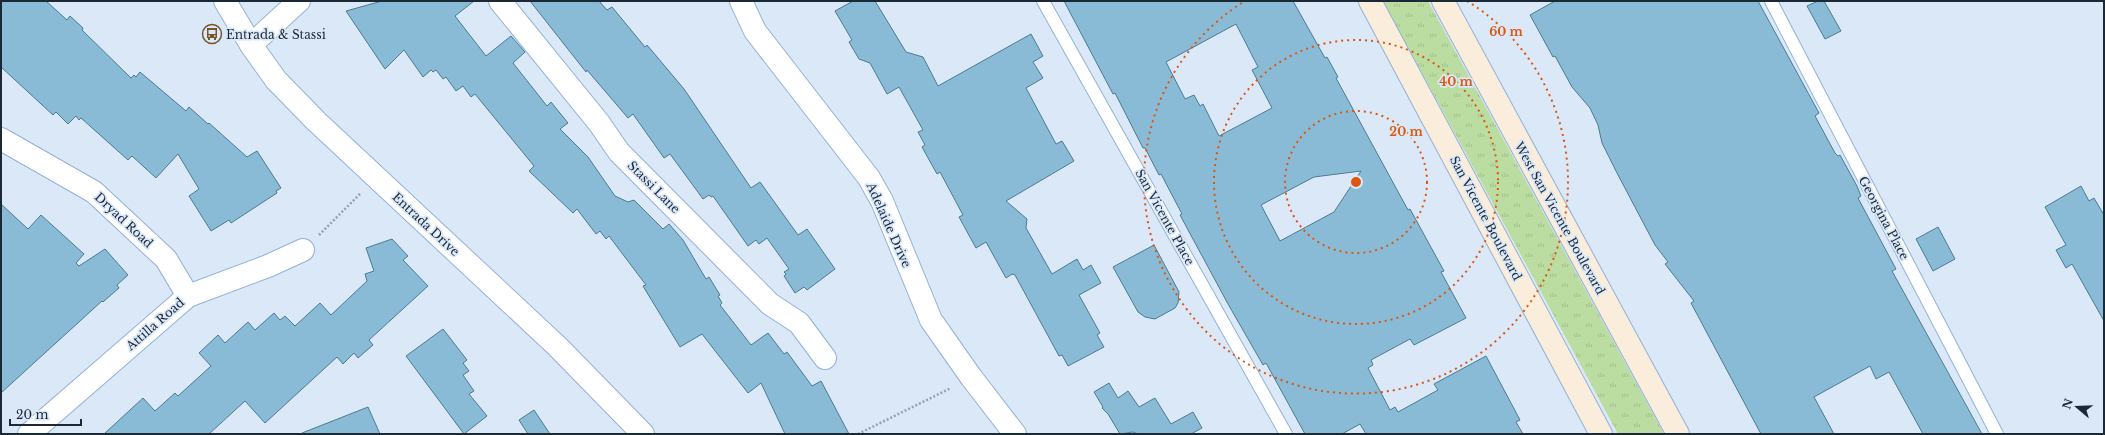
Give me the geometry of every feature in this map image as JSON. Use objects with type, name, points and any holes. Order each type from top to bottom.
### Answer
[{"type":"main road","name":"San Vicente Boulevard","points":[[1370,1],[1601,434]]},
{"type":"main road","name":"West San Vicente Boulevard","points":[[1443,1],[1678,434]]},
{"type":"street","name":"Entrada Drive","points":[[225,1],[251,45],[276,80],[316,121],[558,347],[643,434]]},
{"type":"street","points":[[251,45],[299,1]]},
{"type":"street","name":"Stassi Lane","points":[[500,1],[599,123],[619,152],[770,304],[799,323],[825,358]]},
{"type":"street","name":"Adelaide Drive","points":[[741,1],[755,31],[869,178],[882,201],[931,320],[971,377],[1015,434]]},
{"type":"street","name":"Dryad Road","points":[[1,139],[94,192],[166,260],[188,296]]},
{"type":"street","name":"Attilla Road","points":[[29,434],[188,296],[268,266],[302,250]]},
{"type":"lane","name":"San Vicente Place","points":[[1043,1],[1286,434]]},
{"type":"lane","name":"Georgina Place","points":[[1771,1],[1997,434]]},
{"type":"path","points":[[331,222],[358,196]]},
{"type":"path","points":[[858,434],[946,390]]},
{"type":"green space","points":[[1383,1],[1428,1],[1664,434],[1618,434]]},
{"type":"building","points":[[1,1],[46,1],[67,20],[70,16],[83,28],[82,30],[131,78],[134,75],[136,77],[140,72],[186,111],[189,107],[247,157],[257,151],[281,188],[276,191],[277,193],[231,223],[229,220],[211,231],[189,196],[199,189],[178,154],[156,178],[132,156],[128,160],[81,118],[79,120],[76,116],[68,124],[56,112],[53,115],[1,67]]},
{"type":"building","points":[[382,1],[474,1],[455,16],[486,56],[511,36],[525,52],[513,63],[547,106],[551,102],[568,123],[560,129],[588,157],[615,196],[628,202],[634,200],[663,229],[669,224],[683,240],[706,279],[709,277],[720,295],[718,296],[722,303],[720,305],[751,345],[768,333],[784,354],[787,352],[812,386],[821,381],[849,434],[785,434],[761,383],[748,393],[702,334],[680,347],[643,286],[646,285],[609,236],[606,239],[600,231],[596,234],[577,209],[573,213],[529,171],[534,166],[475,94],[471,97],[463,86],[456,91],[446,77],[443,79],[436,70],[433,72],[431,70],[423,77],[404,50],[385,69],[346,11]]},
{"type":"building","points":[[530,1],[599,1],[607,10],[612,7],[645,47],[647,45],[684,89],[751,188],[760,182],[798,235],[807,229],[835,269],[807,290],[804,287],[795,293],[784,276],[786,274],[784,272],[789,269],[767,238],[759,244],[756,240],[748,246],[713,196],[711,197],[709,195],[703,199],[670,154],[664,158],[633,114],[628,118],[587,70],[586,72]]},
{"type":"building","points":[[853,1],[875,1],[906,52],[923,57],[938,86],[1031,34],[1043,56],[1033,62],[1043,78],[1026,88],[1056,144],[1062,141],[1074,161],[1006,201],[1027,219],[1026,228],[1052,274],[1077,259],[1083,270],[1091,265],[1101,283],[1079,295],[1100,333],[1097,335],[1104,347],[1068,366],[1062,355],[1059,356],[1015,275],[1012,274],[1006,278],[986,242],[976,248],[959,217],[963,215],[940,172],[937,174],[922,147],[925,145],[918,132],[923,130],[899,87],[887,94],[870,63],[859,59],[849,42],[852,40],[835,11]]},
{"type":"building","points":[[1064,1],[1293,1],[1325,58],[1327,57],[1338,77],[1336,78],[1408,210],[1410,209],[1444,271],[1441,272],[1466,318],[1414,345],[1410,339],[1371,360],[1373,365],[1368,368],[1390,410],[1395,407],[1398,412],[1438,390],[1434,384],[1486,356],[1520,420],[1516,422],[1523,434],[1366,434],[1360,424],[1342,434],[1305,434],[1266,363],[1263,365],[1228,304],[1180,215],[1182,214],[1161,174],[1159,175],[1145,148],[1143,148],[1115,93],[1113,94]],"holes":[[[1236,24],[1258,67],[1252,70],[1272,108],[1219,136],[1203,104],[1200,106],[1194,95],[1185,99],[1166,62]],[[1361,171],[1334,212],[1280,241],[1261,205],[1314,177]]]},
{"type":"building","points":[[1555,1],[1758,1],[1819,113],[1815,116],[1835,153],[1838,156],[1840,155],[1857,186],[1861,196],[1858,198],[1896,269],[1892,271],[1982,434],[1923,434],[1889,372],[1876,379],[1870,366],[1814,397],[1834,434],[1761,434],[1691,303],[1694,301],[1665,264],[1668,262],[1655,245],[1617,173],[1602,143],[1598,125],[1590,108],[1572,87],[1555,56],[1553,57],[1530,15]]},
{"type":"building","points":[[1818,1],[1824,1],[1841,31],[1825,39],[1807,6]]},
{"type":"building","points":[[2081,186],[2089,201],[2094,198],[2104,215],[2104,321],[2072,264],[2066,268],[2056,250],[2066,245],[2045,207]]},
{"type":"building","points":[[1,204],[28,229],[41,215],[84,254],[76,263],[79,266],[105,249],[128,275],[117,285],[119,288],[103,302],[102,301],[1,393]]},
{"type":"building","points":[[1938,227],[1955,259],[1933,271],[1916,239]]},
{"type":"building","points":[[392,239],[408,256],[403,260],[428,286],[369,340],[373,345],[358,358],[354,353],[343,364],[337,357],[265,423],[245,401],[209,434],[104,434],[143,398],[155,411],[175,393],[178,396],[211,366],[199,353],[218,335],[225,343],[248,322],[255,330],[274,313],[280,320],[285,316],[295,326],[320,303],[331,315],[367,281],[365,274],[374,271],[366,248]]},
{"type":"building","points":[[1154,245],[1179,292],[1178,303],[1175,308],[1155,319],[1145,317],[1138,312],[1113,267]]},
{"type":"building","points":[[443,329],[467,360],[463,363],[469,371],[463,375],[474,391],[469,394],[487,416],[464,434],[406,356]]},
{"type":"building","points":[[1109,383],[1118,398],[1128,391],[1139,407],[1155,398],[1171,424],[1193,412],[1202,428],[1191,434],[1138,434],[1133,432],[1120,434],[1108,414],[1102,408],[1103,407],[1094,392]]},
{"type":"building","points":[[368,407],[380,434],[302,434],[302,433]]},
{"type":"building","points":[[534,410],[550,434],[528,434],[519,420]]},
{"type":"place","name":"Entrada & Stassi","points":[[212,34]]}]
